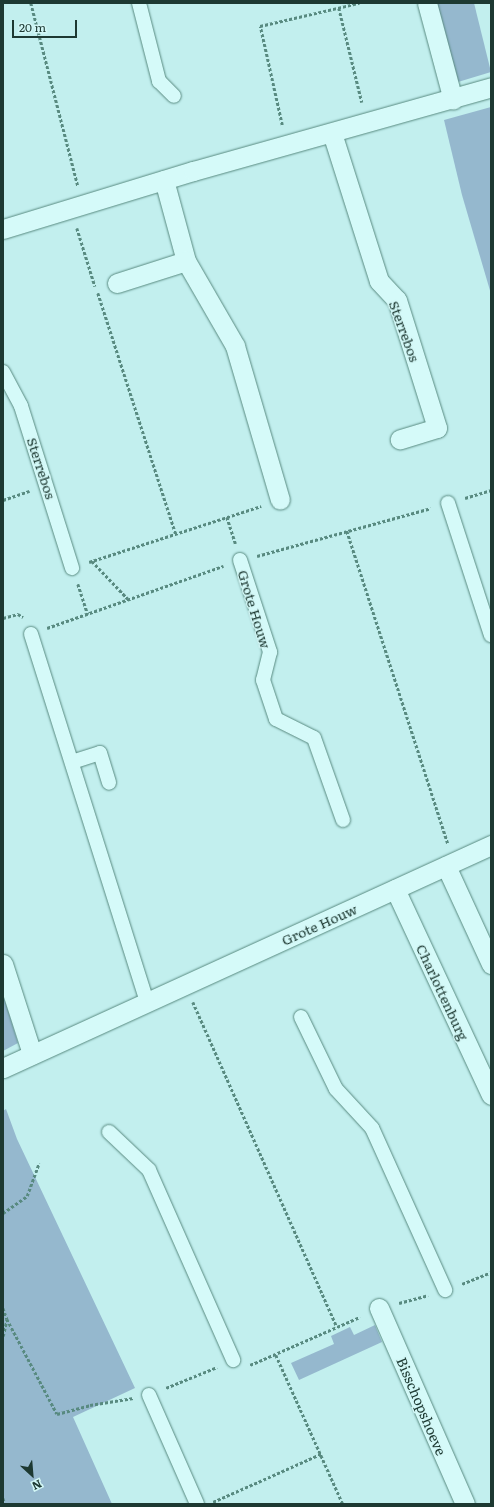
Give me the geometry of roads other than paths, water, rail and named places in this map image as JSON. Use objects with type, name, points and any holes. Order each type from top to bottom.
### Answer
[{"type":"street","points":[[139,3],[159,81],[174,96]]},
{"type":"street","points":[[427,3],[453,100]]},
{"type":"street","points":[[3,229],[164,180],[453,100],[491,87]]},
{"type":"street","name":"Sterrebos","points":[[332,133],[379,281],[397,300],[437,428],[400,440]]},
{"type":"street","points":[[164,180],[186,261],[235,346],[280,500]]},
{"type":"street","points":[[117,283],[186,261]]},
{"type":"street","name":"Sterrebos","points":[[3,372],[21,406],[48,485],[72,568]]},
{"type":"street","points":[[448,503],[491,636]]},
{"type":"street","name":"Grote Houw","points":[[240,560],[270,652],[263,680],[276,719],[314,738],[343,820]]},
{"type":"street","points":[[31,634],[148,1002]]},
{"type":"street","points":[[72,762],[100,753],[109,783]]},
{"type":"street","name":"Grote Houw","points":[[3,1068],[491,845]]},
{"type":"street","points":[[451,864],[486,937],[491,964]]},
{"type":"street","name":"Charlottenburg","points":[[395,889],[491,1095]]},
{"type":"street","points":[[3,964],[32,1054]]},
{"type":"street","points":[[301,1016],[336,1089],[372,1128],[445,1290]]},
{"type":"street","points":[[109,1132],[149,1170],[233,1360]]},
{"type":"street","name":"Bisschopshoeve","points":[[380,1308],[465,1504]]},
{"type":"street","points":[[149,1395],[197,1504]]}]
